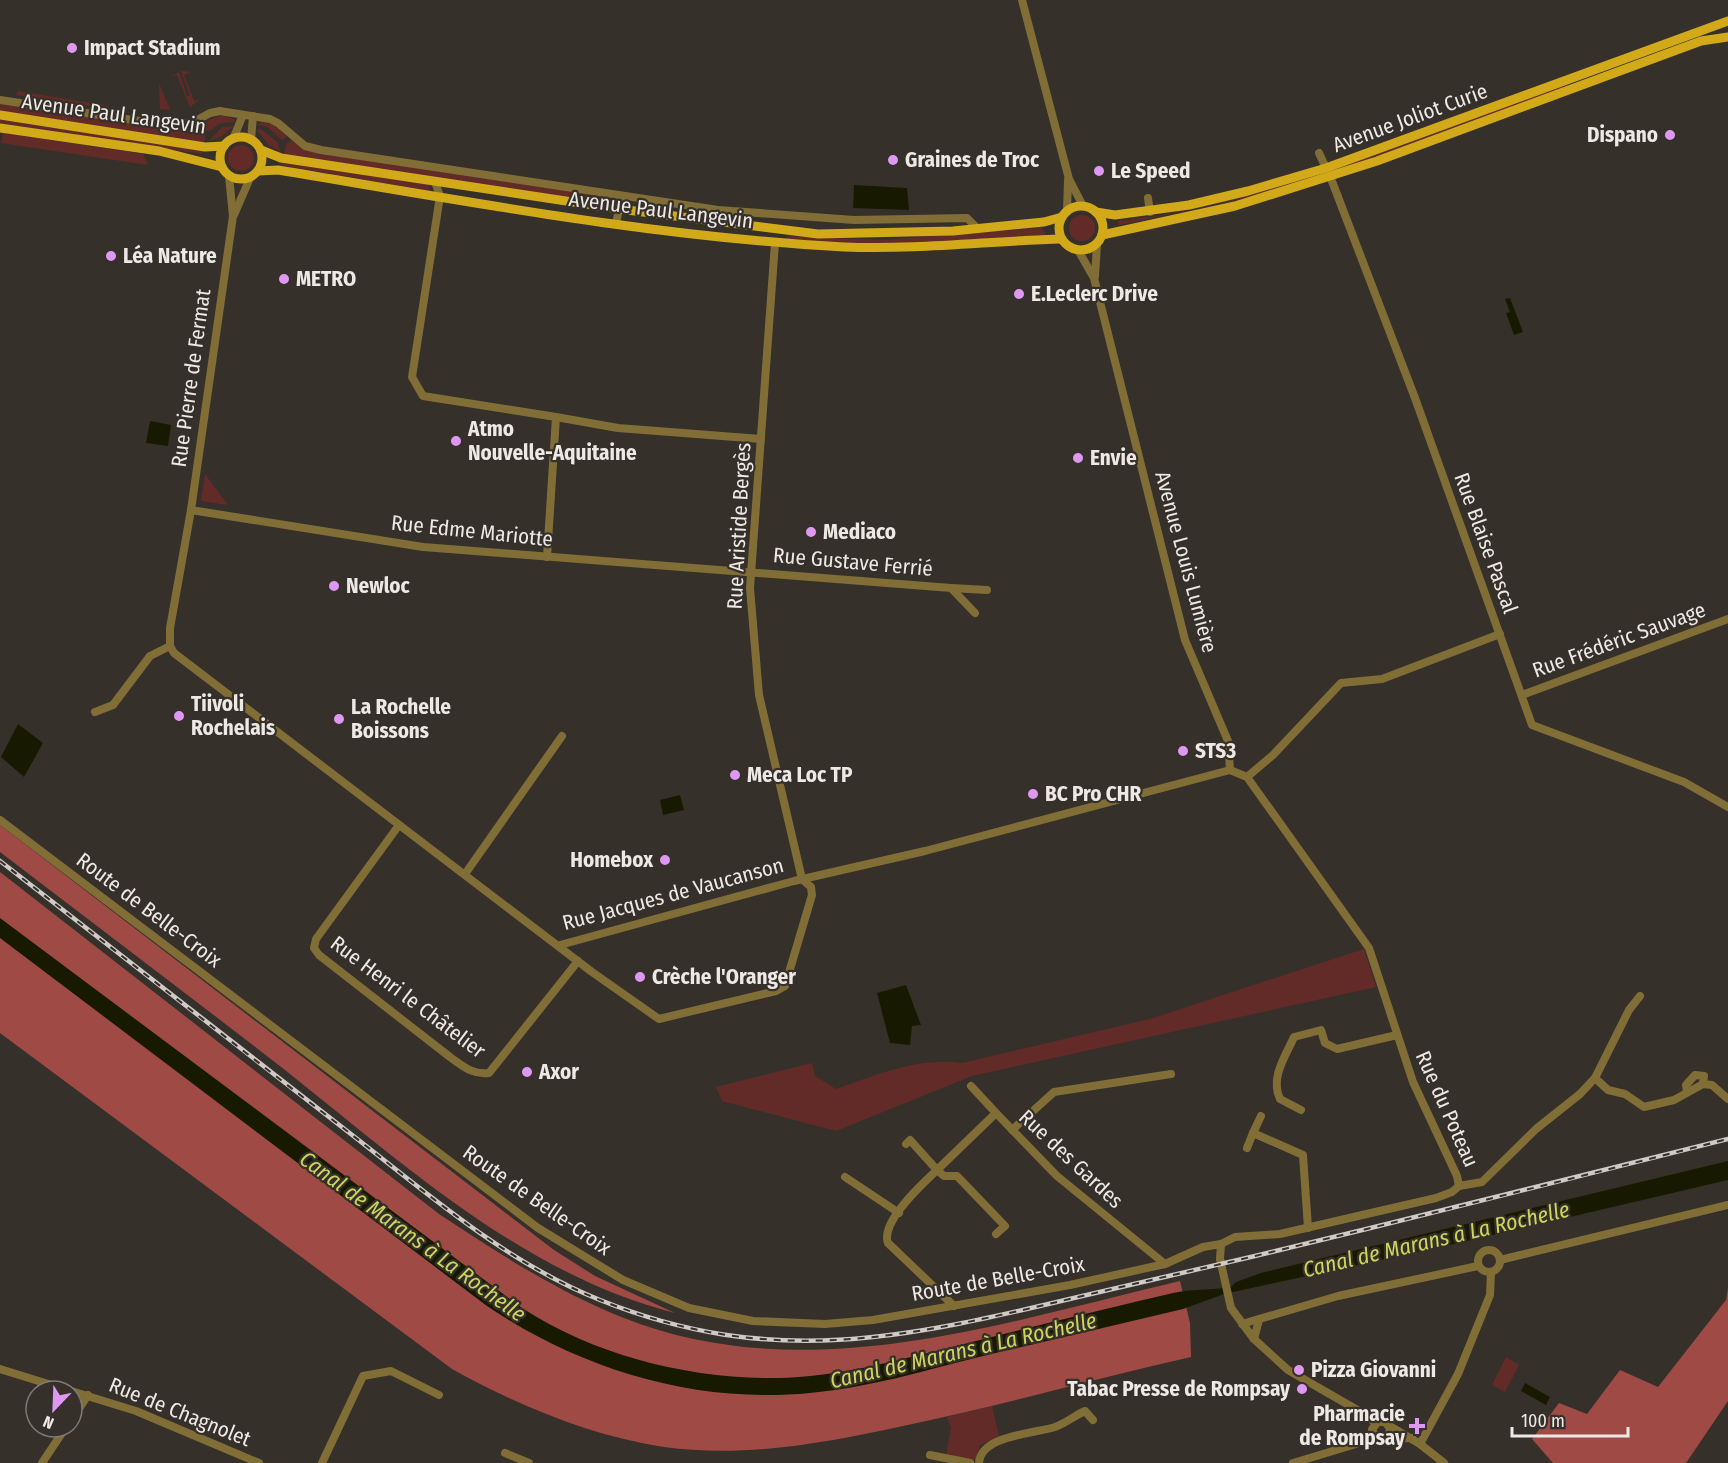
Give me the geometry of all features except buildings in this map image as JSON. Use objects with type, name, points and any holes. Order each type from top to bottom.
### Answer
[{"type":"main road","name":"Avenue Joliot Curie","points":[[1102,235],[1235,206],[1728,21]]},
{"type":"main road","name":"Avenue Joliot Curie","points":[[1096,212],[1115,215],[1150,212],[1388,157],[1701,41],[1728,37]]},
{"type":"main road","name":"Avenue Paul Langevin","points":[[0,115],[205,147],[224,147]]},
{"type":"main road","name":"Avenue Paul Langevin","points":[[0,128],[159,152],[201,160],[222,167]]},
{"type":"main road","points":[[233,139],[251,140],[261,150],[262,158],[258,171],[250,178],[239,180],[229,176],[220,160],[224,147],[233,139]]},
{"type":"main road","name":"Avenue Paul Langevin","points":[[261,150],[280,158],[435,182],[619,209],[818,234],[978,229],[1051,221],[1064,214]]},
{"type":"main road","name":"Avenue Paul Langevin","points":[[258,171],[278,170],[616,223],[775,243],[848,247],[1062,239]]},
{"type":"main road","points":[[1083,206],[1096,212],[1102,223],[1102,235],[1096,244],[1078,250],[1062,239],[1059,228],[1064,214],[1083,206]]},
{"type":"street","points":[[1022,0],[1069,179],[1083,206]]},
{"type":"street","points":[[0,100],[166,126],[192,123],[210,112],[220,111],[278,123],[305,146],[321,150],[718,210],[854,220],[967,218],[978,229]]},
{"type":"street","points":[[233,139],[243,115]]},
{"type":"street","points":[[251,140],[253,116]]},
{"type":"street","name":"Rue Blaise Pascal","points":[[1319,153],[1415,398],[1532,725],[1677,779],[1728,807]]},
{"type":"street","name":"Rue Pierre de Fermat","points":[[191,510],[233,216],[229,176]]},
{"type":"street","name":"Rue Pierre de Fermat","points":[[233,216],[250,178]]},
{"type":"street","points":[[1064,214],[1069,179]]},
{"type":"street","points":[[435,182],[440,196],[412,377],[423,396],[618,428],[761,439]]},
{"type":"street","points":[[616,223],[622,196]]},
{"type":"street","points":[[1148,198],[1150,212]]},
{"type":"street","name":"Rue Aristide Bergès","points":[[578,961],[659,1019],[781,990],[788,981],[812,895],[811,887],[802,879],[759,695],[754,650],[751,572],[775,243]]},
{"type":"street","name":"Avenue Louis Lumière","points":[[1096,244],[1095,278],[1185,640],[1228,741],[1230,770]]},
{"type":"street","name":"Avenue Louis Lumière","points":[[1078,250],[1095,278]]},
{"type":"street","points":[[548,557],[556,417]]},
{"type":"street","points":[[95,712],[113,705],[150,656],[170,646],[170,628],[191,510]]},
{"type":"street","name":"Rue Edme Mariotte","points":[[191,510],[423,547],[751,572]]},
{"type":"street","name":"Rue Gustave Ferrié","points":[[751,572],[987,590]]},
{"type":"street","name":"Rue Gustave Ferrié","points":[[951,588],[975,613]]},
{"type":"street","name":"Rue Frédéric Sauvage","points":[[1522,695],[1728,619]]},
{"type":"street","points":[[1230,770],[1247,777],[1273,755],[1341,683],[1382,679],[1500,634]]},
{"type":"street","name":"Rue Jacques de Vaucanson","points":[[170,646],[174,653],[560,945],[802,879],[936,848],[1230,770]]},
{"type":"street","points":[[465,874],[562,736]]},
{"type":"street","name":"Rue du Poteau","points":[[1221,1244],[1235,1237],[1280,1234],[1436,1198],[1452,1192],[1459,1186],[1457,1176],[1413,1082],[1369,948],[1247,777]]},
{"type":"street","name":"Route de Belle-Croix","points":[[0,820],[538,1228],[623,1280],[689,1308],[753,1321],[800,1324],[863,1321],[1070,1285],[1165,1264],[1203,1247],[1221,1244]]},
{"type":"street","name":"Rue Henri le Châtelier","points":[[399,825],[316,939],[314,948],[319,955],[450,1057],[476,1073],[489,1073],[578,961]]},
{"type":"street","points":[[560,945],[578,961]]},
{"type":"street","points":[[1459,1186],[1482,1182],[1522,1142],[1580,1094],[1595,1078],[1629,1010],[1640,996]]},
{"type":"street","points":[[1301,1110],[1280,1099],[1276,1086],[1276,1078],[1294,1037],[1321,1030],[1325,1043],[1337,1049],[1397,1035]]},
{"type":"street","points":[[1012,1130],[1054,1092],[1171,1074]]},
{"type":"street","points":[[1595,1078],[1608,1090],[1625,1094],[1644,1107],[1665,1103],[1687,1092],[1693,1092],[1703,1084],[1704,1076],[1695,1075],[1686,1085],[1687,1092]]},
{"type":"street","points":[[1703,1084],[1712,1085],[1728,1099]]},
{"type":"street","points":[[971,1086],[996,1113]]},
{"type":"street","name":"Rue des Gardes","points":[[954,1306],[888,1243],[887,1230],[913,1193],[996,1113],[1057,1176],[1165,1264]]},
{"type":"street","points":[[1247,1148],[1261,1116]]},
{"type":"street","points":[[1253,1133],[1303,1155],[1308,1228]]},
{"type":"street","points":[[906,1144],[910,1140],[944,1176],[957,1176],[1005,1226],[996,1234]]},
{"type":"street","points":[[845,1177],[899,1213]]},
{"type":"street","points":[[1500,1260],[1728,1205]]},
{"type":"street","points":[[1221,1244],[1220,1258],[1230,1304],[1254,1339],[1288,1370],[1366,1415],[1375,1423]]},
{"type":"street","points":[[1485,1250],[1493,1251],[1500,1260],[1499,1266],[1491,1272],[1484,1271],[1478,1266],[1479,1255],[1485,1250]]},
{"type":"street","points":[[1242,1324],[1338,1296],[1478,1266]]},
{"type":"street","points":[[1420,1444],[1458,1374],[1490,1295],[1491,1272]]},
{"type":"street","points":[[1254,1339],[1259,1320]]},
{"type":"street","name":"Rue de Chagnolet","points":[[0,1369],[88,1395],[170,1424],[259,1463]]},
{"type":"street","points":[[322,1463],[363,1376],[392,1371],[438,1395]]},
{"type":"street","points":[[84,1401],[88,1395]]},
{"type":"street","points":[[979,1463],[980,1455],[990,1444],[1057,1426],[1085,1411],[1093,1420]]},
{"type":"street","points":[[1412,1438],[1379,1440],[1373,1435],[1372,1429],[1375,1423],[1382,1421],[1412,1438],[1444,1463]]},
{"type":"street","points":[[1384,1439],[1389,1434],[1388,1425]]},
{"type":"street","points":[[1293,1463],[1319,1460],[1373,1435]]},
{"type":"street","points":[[42,1463],[58,1439]]},
{"type":"street","points":[[505,1453],[529,1463]]},
{"type":"street","points":[[930,1455],[970,1463]]},
{"type":"shaded area","points":[[181,71],[191,72],[184,75],[194,101],[199,100],[190,107],[177,75],[172,76],[179,72],[187,96],[190,96]]},
{"type":"shaded area","points":[[159,83],[170,110],[160,109]]},
{"type":"shaded area","points":[[1561,86],[1563,88],[1346,167],[1257,195],[1115,226],[1118,225],[1118,221],[1158,216],[1265,191],[1318,175]]},
{"type":"shaded area","points":[[18,91],[109,106],[109,109],[16,95]]},
{"type":"shaded area","points":[[0,104],[206,135],[204,142],[0,112]]},
{"type":"shaded area","points":[[223,115],[234,119],[235,122],[221,123],[209,131],[187,128]]},
{"type":"shaded area","points":[[0,118],[202,151],[201,154],[0,123]]},
{"type":"shaded area","points":[[261,122],[275,125],[287,137],[282,140],[266,126],[257,125]]},
{"type":"shaded area","points":[[234,126],[220,137],[209,141],[222,127]]},
{"type":"shaded area","points":[[261,129],[278,143],[280,152],[269,145],[257,130]]},
{"type":"shaded area","points":[[3,133],[143,154],[148,165],[1,143]]},
{"type":"shaded area","points":[[291,140],[307,151],[607,197],[608,200],[604,204],[284,154],[286,145]]},
{"type":"shaded area","points":[[241,145],[250,149],[254,158],[250,167],[241,171],[232,167],[228,158],[232,149]]},
{"type":"shaded area","points":[[282,163],[429,184],[430,191],[281,165]]},
{"type":"shaded area","points":[[1082,215],[1091,219],[1095,228],[1091,237],[1082,241],[1073,237],[1069,228],[1073,219]]},
{"type":"shaded area","points":[[1042,228],[1046,235],[908,245],[787,239],[787,236],[883,240]]},
{"type":"shaded area","points":[[205,474],[228,505],[201,501]]},
{"type":"shaded area","points":[[0,825],[554,1250],[595,1276],[675,1313],[620,1295],[567,1272],[516,1244],[468,1212],[375,1143],[285,1070],[0,852]]},
{"type":"shaded area","points":[[0,872],[439,1214],[552,1284],[624,1318],[693,1339],[762,1348],[832,1349],[903,1342],[973,1330],[1180,1281],[1190,1323],[1191,1357],[975,1410],[874,1432],[815,1443],[754,1450],[694,1450],[636,1442],[582,1427],[528,1407],[452,1369],[0,1033]]},
{"type":"shaded area","points":[[1364,949],[1376,987],[972,1076],[836,1131],[722,1101],[716,1087],[812,1063],[815,1076],[836,1089],[898,1068],[930,1063],[962,1063],[1150,1019]]},
{"type":"shaded area","points":[[1728,1288],[1728,1401],[1686,1463],[1553,1463],[1532,1439],[1559,1403],[1587,1414],[1620,1370],[1658,1387],[1726,1300]]},
{"type":"shaded area","points":[[1506,1357],[1519,1365],[1505,1392],[1492,1385]]},
{"type":"shaded area","points":[[992,1406],[999,1436],[980,1445],[975,1460],[946,1455],[951,1428],[947,1417]]},
{"type":"water","points":[[854,185],[907,188],[909,210],[853,208]]},
{"type":"water","points":[[1510,298],[1523,332],[1514,335],[1506,313],[1510,312],[1505,299]]},
{"type":"water","points":[[150,421],[171,425],[168,446],[146,443]]},
{"type":"water","points":[[18,724],[43,743],[24,777],[1,757]]},
{"type":"water","points":[[680,795],[684,810],[663,815],[660,800]]},
{"type":"water","name":"Canal de Marans à La Rochelle","points":[[0,918],[522,1308],[551,1325],[612,1352],[677,1369],[744,1377],[777,1378],[821,1375],[909,1358],[1173,1293],[1231,1287],[1236,1282],[1261,1273],[1728,1161],[1728,1180],[1450,1245],[1224,1294],[1183,1309],[874,1383],[831,1391],[767,1395],[724,1393],[682,1387],[641,1378],[601,1365],[523,1329],[487,1306],[0,938]]},
{"type":"water","points":[[906,985],[921,1025],[912,1026],[910,1045],[890,1043],[877,993]]},
{"type":"water","points":[[1525,1383],[1550,1397],[1546,1405],[1521,1391]]},
{"type":"railway","points":[[0,861],[437,1202],[499,1246],[565,1284],[600,1300],[663,1321],[723,1334],[781,1340],[839,1340],[897,1334],[955,1324],[1255,1256],[1728,1139]]},
{"type":"place","name":"Impact Stadium","points":[[72,48]]},
{"type":"place","name":"Dispano","points":[[1670,135]]},
{"type":"place","name":"Graines de Troc","points":[[893,160]]},
{"type":"place","name":"Le Speed","points":[[1099,171]]},
{"type":"place","name":"Léa Nature","points":[[111,256]]},
{"type":"place","name":"METRO","points":[[284,279]]},
{"type":"place","name":"E.Leclerc Drive","points":[[1019,294]]},
{"type":"place","name":"Atmo Nouvelle-Aquitaine","points":[[456,441]]},
{"type":"place","name":"Envie","points":[[1078,458]]},
{"type":"place","name":"Mediaco","points":[[811,532]]},
{"type":"place","name":"Newloc","points":[[334,586]]},
{"type":"place","name":"Tiivoli Rochelais","points":[[179,716]]},
{"type":"place","name":"La Rochelle Boissons","points":[[339,719]]},
{"type":"place","name":"STS3","points":[[1183,751]]},
{"type":"place","name":"Meca Loc TP","points":[[735,775]]},
{"type":"place","name":"BC Pro CHR","points":[[1033,794]]},
{"type":"place","name":"Homebox","points":[[665,860]]},
{"type":"place","name":"Crèche l'Oranger","points":[[640,977]]},
{"type":"place","name":"Axor","points":[[527,1072]]},
{"type":"place","name":"Pizza Giovanni","points":[[1299,1370]]},
{"type":"place","name":"Tabac Presse de Rompsay","points":[[1302,1389]]},
{"type":"place","name":"Pharmacie de Rompsay","points":[[1417,1426]]}]
